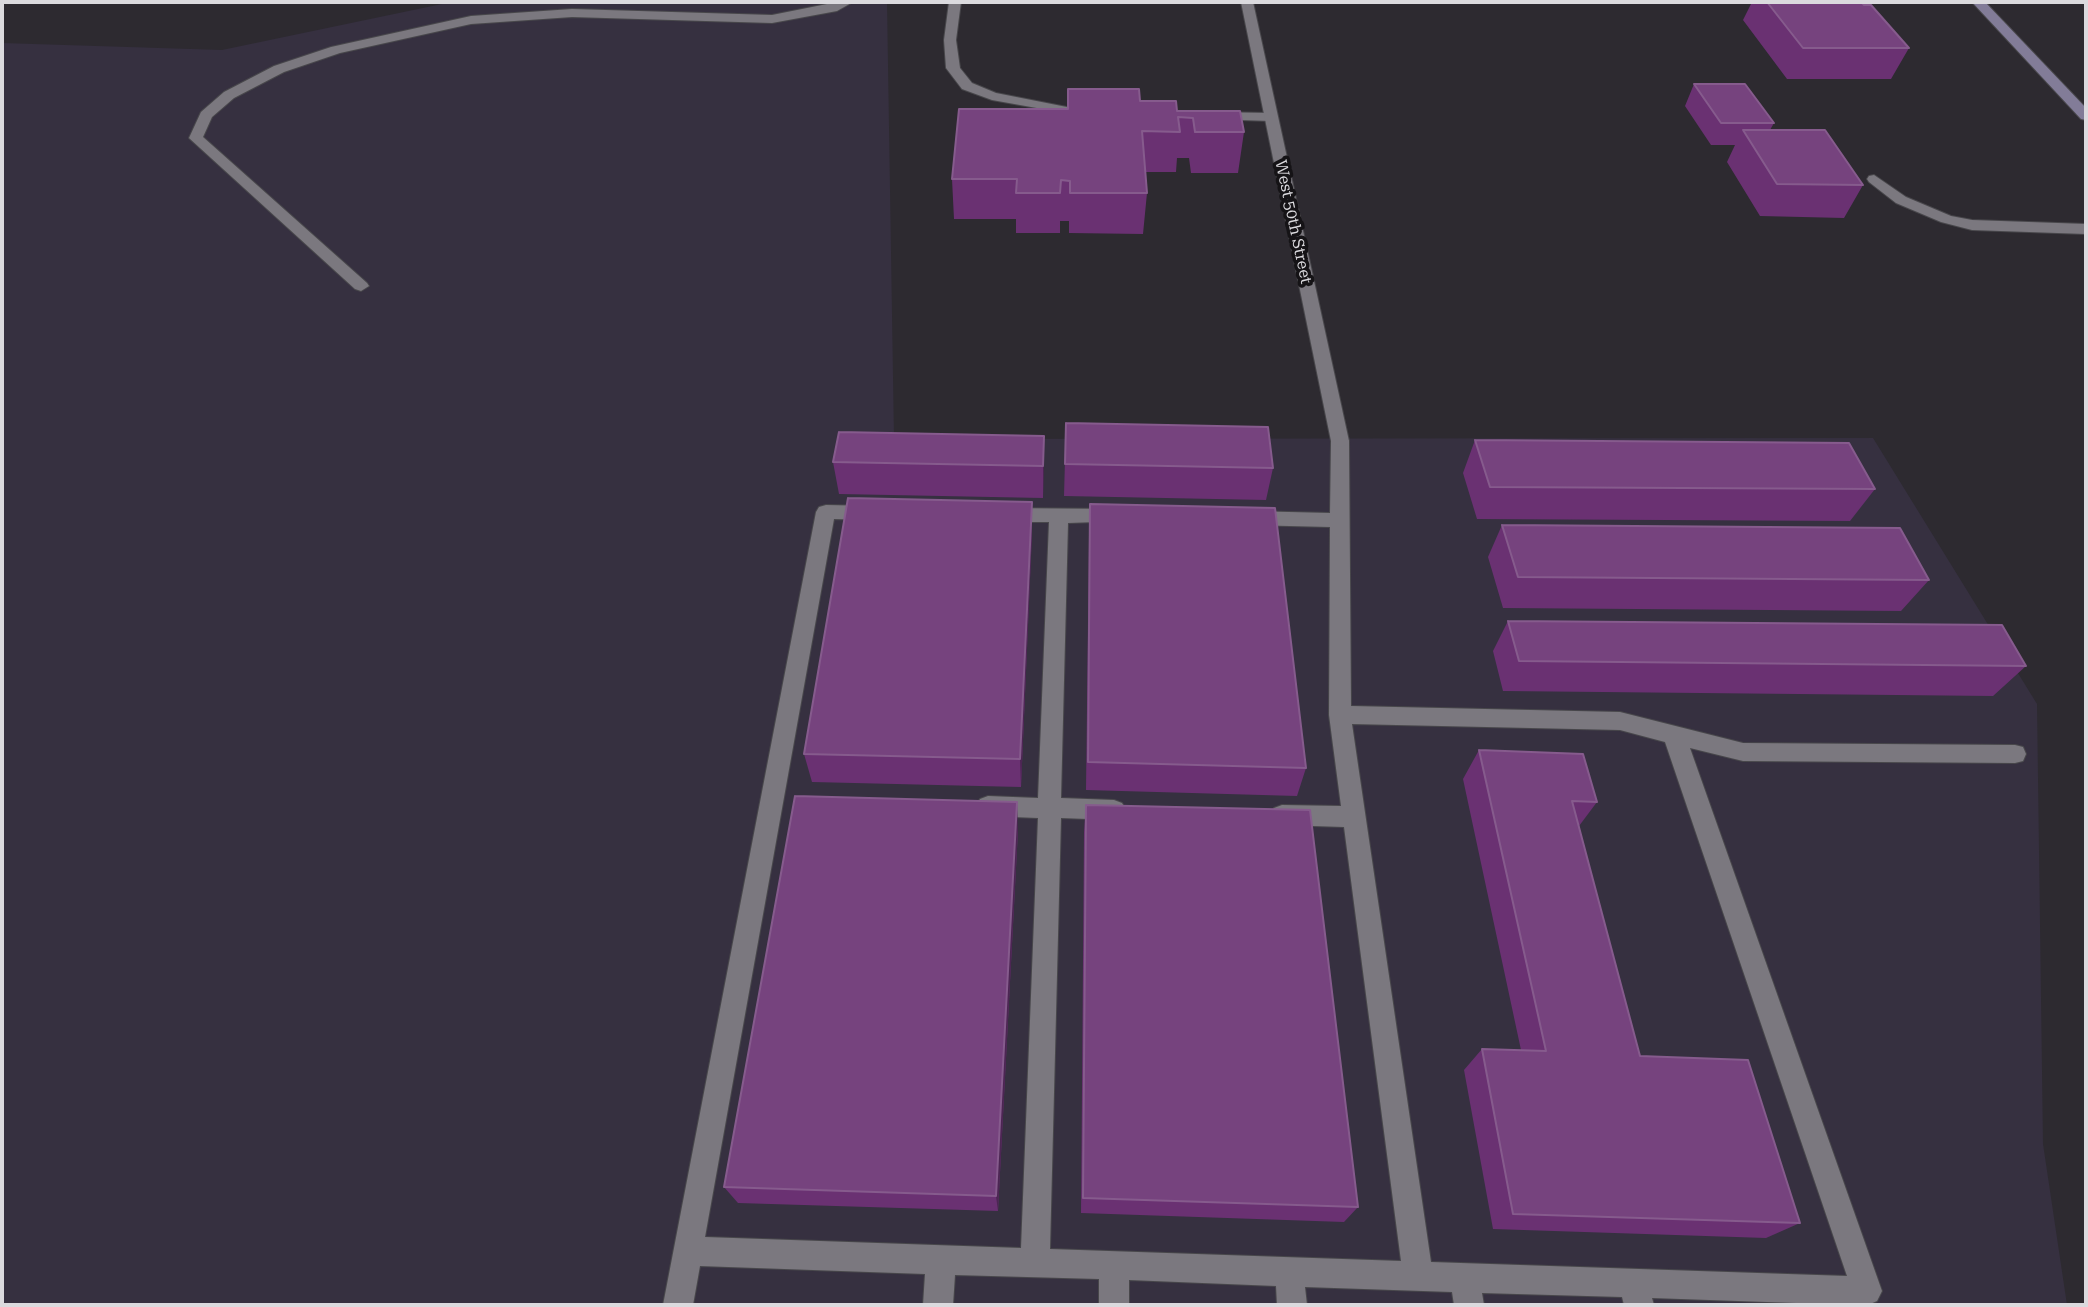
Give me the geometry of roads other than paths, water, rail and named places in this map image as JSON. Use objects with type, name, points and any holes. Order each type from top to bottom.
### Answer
[{"type":"street","points":[[361,286],[196,138],[206,115],[229,95],[279,69],[336,50],[471,20],[572,13],[772,19],[833,8],[847,2]]},
{"type":"street","points":[[955,2],[950,40],[953,68],[967,86],[992,96],[1077,113],[1101,114]]},
{"type":"street","name":"West 50th Street","points":[[1247,2],[1340,441],[1340,715],[1418,1275]]},
{"type":"street","points":[[1978,2],[2086,116]]},
{"type":"street","points":[[1193,116],[1271,117]]},
{"type":"street","points":[[1874,179],[1901,200],[1946,219],[1972,225],[2086,229]]},
{"type":"street","points":[[678,1305],[826,512],[895,513]]},
{"type":"street","points":[[977,514],[1140,517]]},
{"type":"street","points":[[1035,1263],[1059,516]]},
{"type":"street","points":[[1220,518],[1340,520]]},
{"type":"street","points":[[1340,715],[1620,721],[1742,752],[2015,754]]},
{"type":"street","points":[[689,1251],[1418,1275],[1467,1291],[1636,1294],[1867,1291],[1674,735]]},
{"type":"street","points":[[773,800],[800,801]]},
{"type":"street","points":[[967,806],[1133,811]]},
{"type":"street","points":[[1257,814],[1354,817]]},
{"type":"street","points":[[937,1305],[941,1260]]},
{"type":"street","points":[[1114,1265],[1114,1305]]},
{"type":"street","points":[[1289,1271],[1292,1305]]}]
